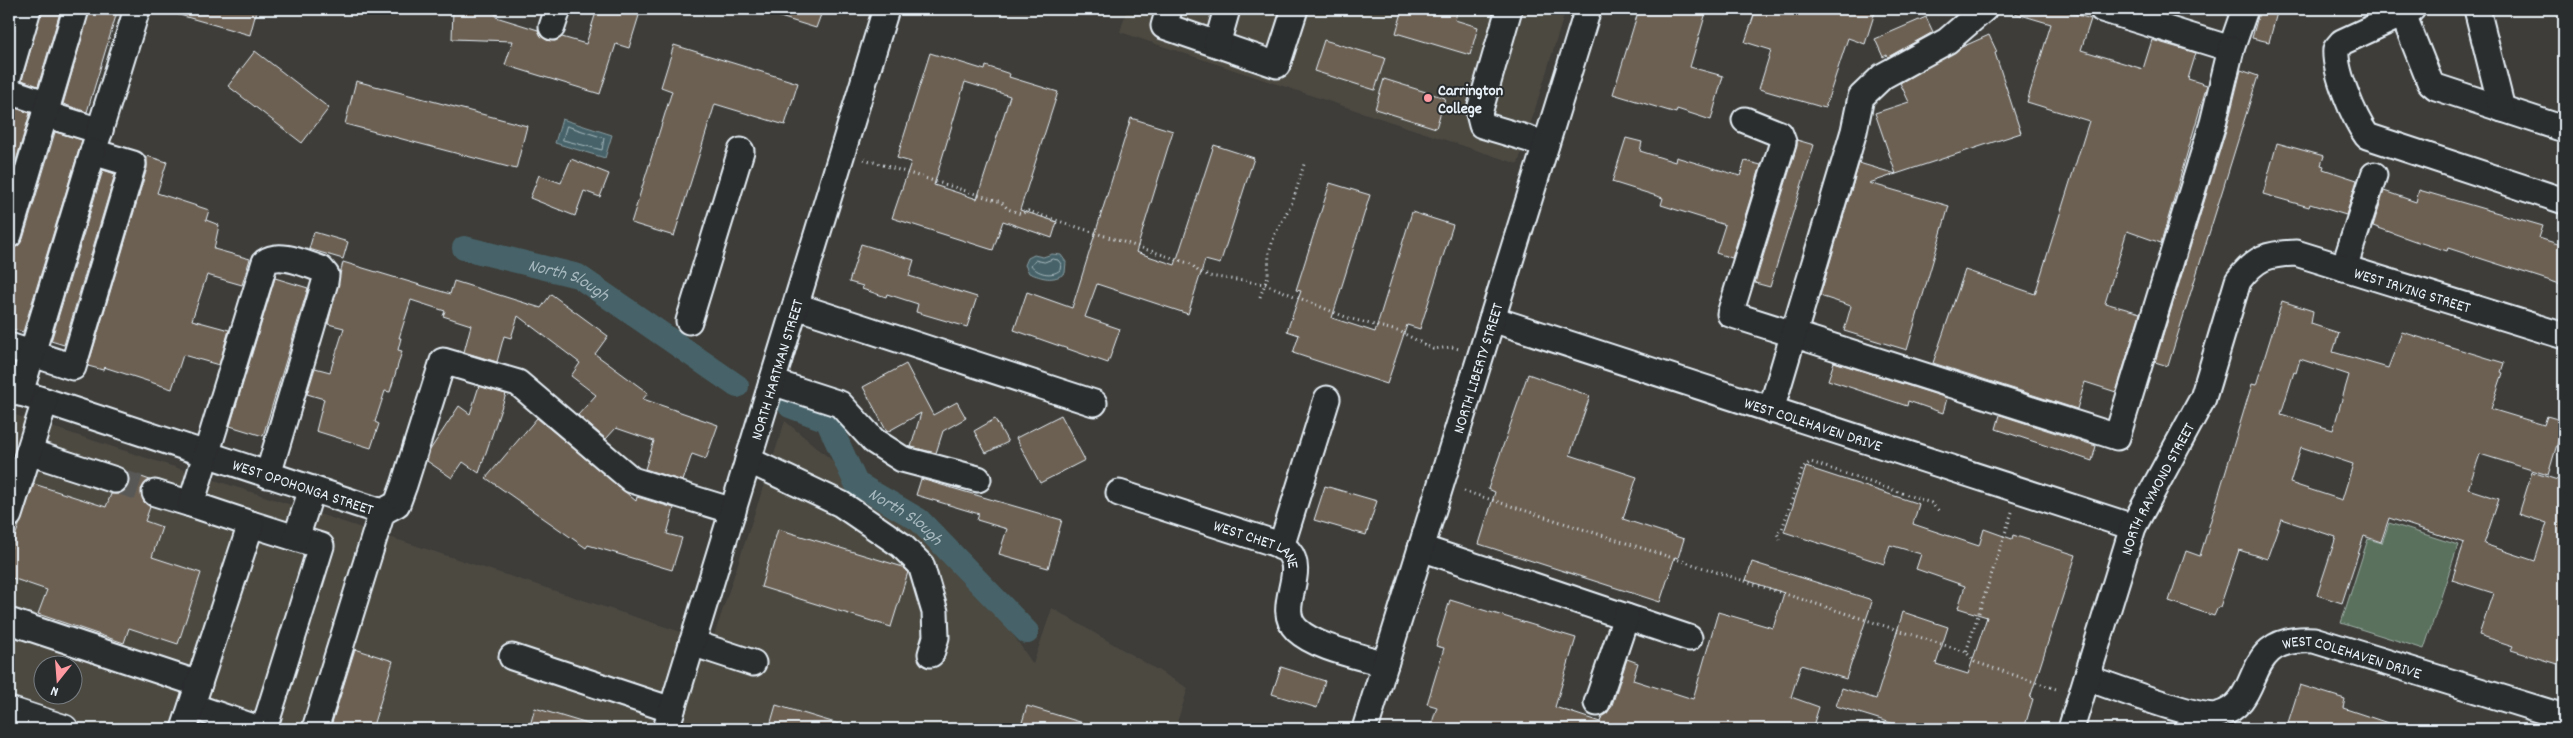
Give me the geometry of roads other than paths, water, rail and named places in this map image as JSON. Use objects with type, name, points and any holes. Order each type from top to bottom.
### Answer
[{"type":"main road","points":[[21,719],[61,729]]},
{"type":"street","points":[[9,74],[28,9]]},
{"type":"street","points":[[9,235],[76,9]]},
{"type":"street","points":[[14,391],[32,353],[137,9]]},
{"type":"street","name":"NORTH HARTMAN STREET","points":[[669,720],[886,9]]},
{"type":"street","points":[[1169,9],[1164,26],[1277,65],[1295,9]]},
{"type":"street","points":[[1217,44],[1228,9]]},
{"type":"street","points":[[1509,9],[1479,112],[1482,125],[1546,144]]},
{"type":"street","name":"NORTH LIBERTY STREET","points":[[1365,729],[1588,9]]},
{"type":"street","points":[[1771,410],[1854,131],[1861,97],[1883,76],[1947,41],[1984,9]]},
{"type":"street","points":[[2102,9],[2231,49]]},
{"type":"street","points":[[1745,120],[1780,134],[1783,142],[1730,314],[2117,437],[2213,123],[2231,49],[2245,9]]},
{"type":"street","points":[[2477,9],[2502,109]]},
{"type":"street","points":[[2564,129],[2436,87],[2430,82],[2405,10],[2342,42],[2336,49],[2337,67],[2360,126],[2367,136],[2564,201]]},
{"type":"street","points":[[9,92],[46,109],[133,164],[72,366],[9,346]]},
{"type":"street","points":[[688,321],[742,151]]},
{"type":"street","points":[[2344,268],[2374,175]]},
{"type":"street","name":"WEST IRVING STREET","points":[[2261,258],[2278,254],[2296,253],[2564,336]]},
{"type":"street","points":[[191,504],[266,262],[271,257],[280,257],[321,269],[326,275],[326,282],[268,475]]},
{"type":"street","name":"NORTH RAYMOND STREET","points":[[2072,729],[2133,527],[2203,398],[2238,282],[2248,268],[2261,258]]},
{"type":"street","points":[[796,306],[1094,403]]},
{"type":"street","name":"WEST COLEHAVEN DRIVE","points":[[1492,319],[2133,527]]},
{"type":"street","points":[[382,512],[397,504],[443,361],[518,383],[632,480],[733,511]]},
{"type":"street","points":[[772,382],[840,404],[874,441],[902,459],[978,479]]},
{"type":"street","name":"WEST OPOHONGA STREET","points":[[14,391],[382,512],[315,729]]},
{"type":"street","points":[[1281,547],[1326,399]]},
{"type":"street","points":[[9,514],[45,401]]},
{"type":"street","points":[[29,452],[115,480]]},
{"type":"street","points":[[748,460],[841,504],[900,545],[921,565],[935,612],[936,637],[931,654]]},
{"type":"street","points":[[296,538],[312,489]]},
{"type":"street","points":[[155,493],[321,546],[264,729]]},
{"type":"street","name":"WEST CHET LANE","points":[[1119,493],[1287,550],[1294,563],[1294,583],[1287,606],[1295,629],[1310,640],[1385,664]]},
{"type":"street","points":[[192,707],[251,524]]},
{"type":"street","points":[[1422,548],[1689,638]]},
{"type":"street","points":[[1597,703],[1626,617]]},
{"type":"street","points":[[9,621],[192,707],[259,729]]},
{"type":"street","name":"WEST COLEHAVEN DRIVE","points":[[2087,678],[2199,714],[2217,722],[2242,700],[2254,671],[2266,653],[2278,644],[2294,639],[2314,640],[2564,717]]},
{"type":"street","points":[[692,643],[753,663]]},
{"type":"street","points":[[512,657],[669,720]]},
{"type":"water","points":[[562,119],[612,135],[605,158],[555,143]]},
{"type":"water","points":[[1052,254],[1061,255],[1066,262],[1065,273],[1056,278],[1043,278],[1029,273],[1025,265],[1028,258],[1034,255],[1043,257]]},
{"type":"waterway","name":"North Slough","points":[[464,248],[578,276],[737,386]]},
{"type":"waterway","name":"North Slough","points":[[790,406],[827,420],[856,483],[919,520],[1027,632]]},
{"type":"tunnel","points":[[115,480],[155,493]]},
{"type":"place","name":"Carrington College","points":[[1428,98]]}]
